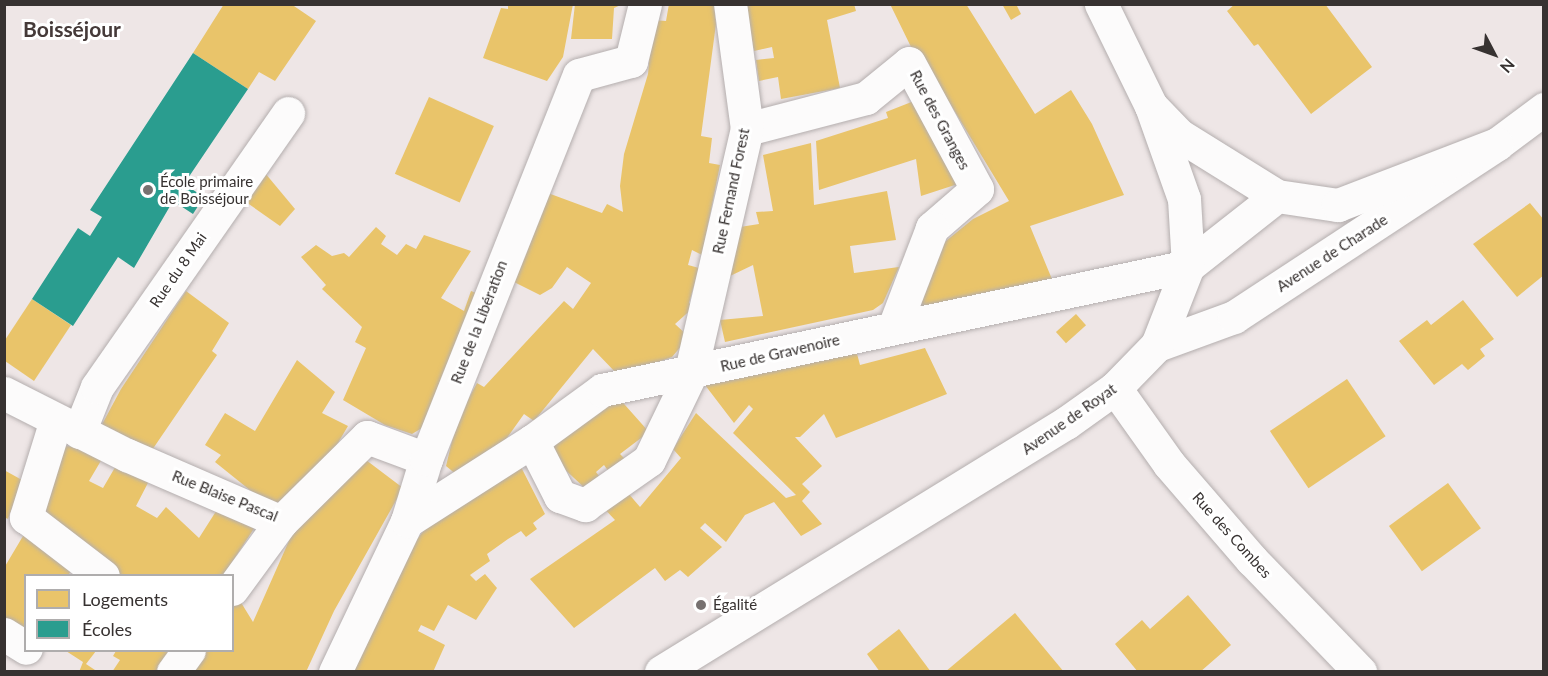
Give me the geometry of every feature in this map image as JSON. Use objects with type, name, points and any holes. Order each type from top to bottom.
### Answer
[{"type":"street","name":"Rue de la Libération","points":[[336,672],[407,520],[426,459],[579,75],[631,61],[645,4]]},
{"type":"street","name":"Rue Fernand Forest","points":[[532,441],[560,496],[585,505],[649,460],[690,375],[747,129],[730,4]]},
{"type":"street","name":"Avenue de Royat","points":[[661,672],[1031,447],[1115,388],[1157,345],[1188,266],[1184,199],[1151,106],[1101,4]]},
{"type":"street","name":"Rue des Granges","points":[[747,129],[866,98],[909,63],[977,189],[932,228],[894,327]]},
{"type":"street","name":"Avenue de Charade","points":[[1151,106],[1179,135],[1278,196],[1338,205],[1497,144]]},
{"type":"street","name":"Avenue de Charade","points":[[1157,345],[1234,317],[1497,144],[1544,109]]},
{"type":"street","name":"Rue du 8 Mai","points":[[100,574],[26,517],[67,426],[97,387],[288,113]]},
{"type":"street","points":[[1188,266],[1278,196]]},
{"type":"street","name":"Rue de Gravenoire","points":[[407,520],[532,441],[602,390],[690,375],[894,327],[1188,266]]},
{"type":"street","name":"Rue des Combes","points":[[1115,388],[1169,464],[1222,525],[1360,672]]},
{"type":"street","name":"Rue Blaise Pascal","points":[[4,393],[67,426],[281,522],[367,436],[426,459]]},
{"type":"street","points":[[234,586],[281,522]]},
{"type":"street","points":[[4,634],[24,647]]},
{"type":"street","points":[[173,672],[188,652]]},
{"type":"building: Logements","points":[[224,4],[291,4],[316,21],[275,81],[259,72],[248,89],[193,53]]},
{"type":"building: Logements","points":[[508,4],[573,4],[563,57],[547,81],[483,58],[501,8],[508,9]]},
{"type":"building: Logements","points":[[575,4],[623,4],[614,8],[612,39],[571,39]]},
{"type":"building: Logements","points":[[669,4],[714,4],[716,24],[701,136],[712,138],[709,163],[720,165],[702,255],[692,250],[688,265],[699,268],[689,303],[694,307],[675,324],[689,337],[672,357],[619,376],[593,349],[534,421],[524,414],[489,463],[463,480],[446,466],[457,420],[477,383],[484,387],[564,301],[573,309],[591,283],[567,267],[552,288],[540,295],[512,281],[537,189],[602,213],[607,204],[623,212],[620,186],[624,154],[648,74],[653,20],[666,21]]},
{"type":"building: Logements","points":[[745,4],[854,4],[856,11],[827,20],[840,88],[781,99],[778,77],[759,81],[756,60],[774,58],[772,47],[754,51]]},
{"type":"building: Logements","points":[[890,4],[966,4],[1035,114],[1071,90],[1092,124],[1124,195],[1030,226],[1054,284],[923,314],[916,284],[941,245],[973,219],[1009,201],[917,49],[913,51]]},
{"type":"building: Logements","points":[[1002,4],[1016,4],[1021,14],[1011,20]]},
{"type":"building: Logements","points":[[1235,4],[1325,4],[1372,67],[1311,114],[1258,44],[1254,46],[1227,11]]},
{"type":"building: Logements","points":[[429,97],[494,126],[460,203],[395,174]]},
{"type":"building: Logements","points":[[919,99],[961,183],[921,196],[916,159],[819,190],[816,141],[888,118],[886,112]]},
{"type":"building: Logements","points":[[811,143],[814,205],[887,191],[896,240],[850,246],[854,273],[899,267],[883,303],[873,310],[725,342],[720,320],[763,316],[753,265],[728,277],[740,227],[759,224],[756,212],[773,211],[763,155]]},
{"type":"building: Logements","points":[[265,173],[295,209],[280,226],[246,202]]},
{"type":"building: Logements","points":[[1530,203],[1544,220],[1544,275],[1517,297],[1473,244]]},
{"type":"building: Logements","points":[[376,227],[386,236],[381,244],[397,255],[406,244],[416,249],[424,235],[471,251],[441,298],[464,311],[471,291],[481,295],[422,428],[412,434],[385,425],[343,400],[366,348],[355,342],[362,327],[322,289],[326,285],[301,257],[316,245],[332,256],[344,253],[349,257]]},
{"type":"building: Logements","points":[[186,291],[229,323],[212,351],[217,355],[150,453],[99,430],[121,389]]},
{"type":"building: Logements","points":[[32,299],[71,325],[34,381],[5,361],[5,340]]},
{"type":"building: Logements","points":[[1463,300],[1494,339],[1480,349],[1485,356],[1468,370],[1462,364],[1434,385],[1399,341],[1427,320],[1431,325]]},
{"type":"building: Logements","points":[[1076,314],[1086,325],[1066,343],[1056,332]]},
{"type":"building: Logements","points":[[925,348],[947,394],[836,438],[824,414],[800,437],[795,437],[822,466],[802,484],[810,492],[802,501],[822,524],[801,536],[774,502],[745,515],[726,542],[705,523],[700,528],[722,547],[688,577],[680,570],[665,581],[655,568],[574,628],[530,579],[615,520],[600,504],[622,486],[640,507],[681,458],[673,449],[696,413],[786,498],[796,495],[733,433],[753,409],[749,405],[734,423],[705,385],[738,370],[856,350],[860,365]]},
{"type":"building: Logements","points":[[297,360],[335,392],[322,413],[348,426],[335,448],[284,505],[266,503],[215,462],[221,455],[205,445],[225,413],[255,431]]},
{"type":"building: Logements","points":[[1347,379],[1386,436],[1308,488],[1270,431]]},
{"type":"building: Logements","points":[[617,396],[649,432],[620,454],[629,463],[612,476],[604,465],[596,472],[602,480],[589,492],[544,450]]},
{"type":"building: Logements","points":[[64,446],[80,447],[102,459],[89,481],[103,488],[117,464],[150,479],[136,506],[157,518],[166,507],[199,538],[220,505],[255,527],[224,574],[109,574],[44,510]]},
{"type":"building: Logements","points":[[366,460],[403,488],[334,611],[306,672],[177,672],[193,652],[234,652],[234,600],[237,596],[253,622],[292,534]]},
{"type":"building: Logements","points":[[520,465],[545,514],[533,523],[537,529],[526,537],[521,531],[508,539],[487,554],[490,561],[470,575],[476,581],[485,574],[497,588],[476,620],[448,605],[434,631],[421,625],[418,631],[445,645],[433,672],[343,672],[413,534],[418,538],[425,529]]},
{"type":"building: Logements","points":[[4,470],[22,480],[8,519],[4,517]]},
{"type":"building: Logements","points":[[1448,483],[1481,528],[1422,571],[1389,526]]},
{"type":"building: Logements","points":[[26,531],[73,567],[69,574],[24,574],[24,635],[4,622],[4,568]]},
{"type":"building: Logements","points":[[1188,595],[1231,645],[1200,672],[1138,672],[1115,644],[1142,620],[1150,629]]},
{"type":"building: Logements","points":[[1015,613],[1064,672],[945,672]]},
{"type":"building: Logements","points":[[899,629],[931,672],[880,672],[867,654]]},
{"type":"building: Logements","points":[[68,652],[95,652],[86,664],[98,672],[79,672],[83,662]]},
{"type":"building: Logements","points":[[115,652],[183,652],[169,672],[112,672],[120,660],[113,656]]},
{"type":"building: Écoles","name":"École primaire de Boisséjour","points":[[193,53],[248,89],[184,184],[204,197],[193,214],[173,201],[134,268],[118,257],[73,326],[32,299],[78,228],[90,236],[102,217],[90,210]]},
{"type":"place","name":"École primaire de Boisséjour","points":[[148,190]]},
{"type":"place","name":"Égalité","points":[[701,605]]},
{"type":"district","name":"Boisséjour","points":[[72,29]]}]
